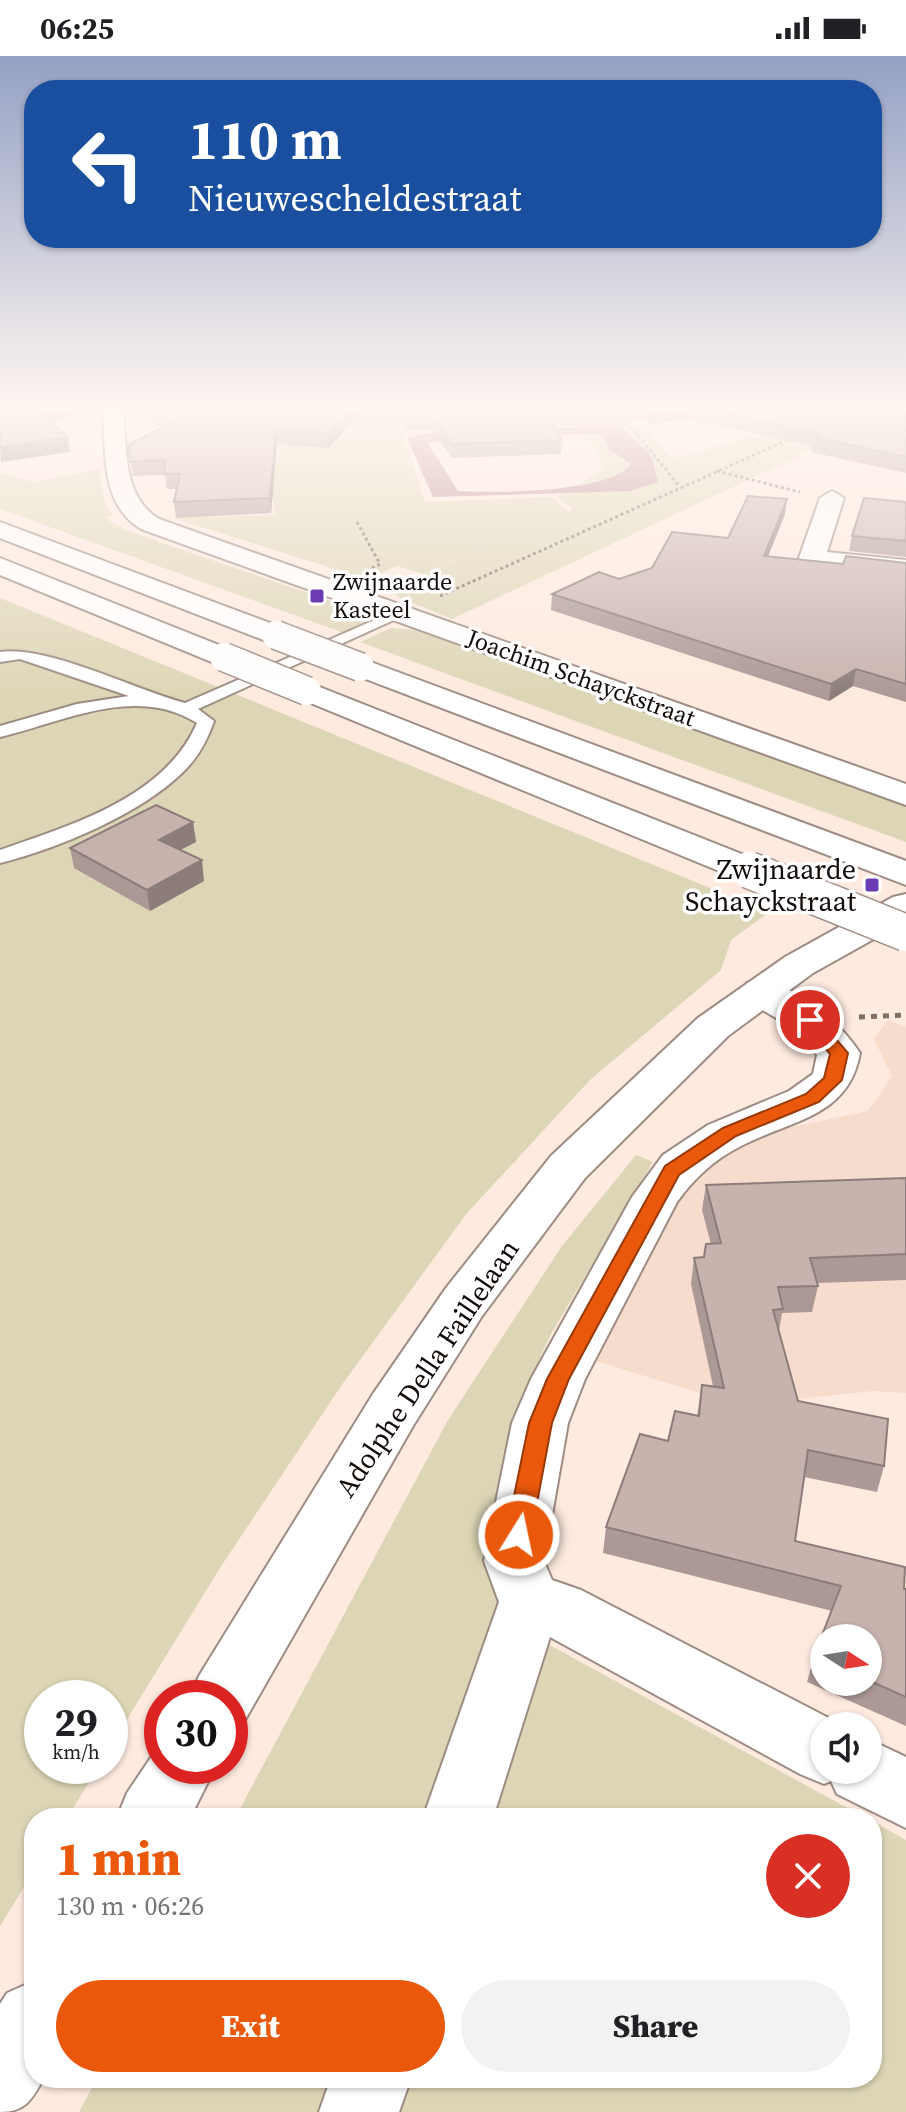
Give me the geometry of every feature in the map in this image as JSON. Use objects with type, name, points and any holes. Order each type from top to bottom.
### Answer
[{"type":"main road","name":"Joachim Schayckstraat","points":[[128,506],[150,524],[906,795]]},
{"type":"main road","points":[[829,506],[812,558],[906,568]]},
{"type":"main road","points":[[0,529],[906,874]]},
{"type":"main road","points":[[0,566],[906,933]]},
{"type":"main road","name":"Adolphe Della Faillelaan","points":[[233,1680],[393,1410],[464,1302],[568,1167],[713,1027],[799,965],[906,905]]},
{"type":"main road","points":[[461,1808],[530,1602],[514,1561],[540,1423],[558,1379],[672,1171],[729,1132],[813,1098],[833,1080],[839,1053],[810,1020],[761,992]]},
{"type":"main road","points":[[530,1602],[559,1610],[810,1744]]},
{"type":"main road","points":[[882,1781],[906,1794]]},
{"type":"main road","points":[[158,1808],[172,1784]]},
{"type":"main road","points":[[0,2078],[24,2037]]},
{"type":"main road","points":[[359,2112],[367,2088]]},
{"type":"lane","points":[[0,657],[21,654],[157,700],[191,706],[400,614]]},
{"type":"lane","points":[[0,732],[52,716],[110,704],[157,700]]},
{"type":"lane","points":[[0,857],[71,831],[132,801],[177,770],[202,742],[206,721],[191,706]]},
{"type":"path","points":[[400,614],[638,506]]},
{"type":"path","points":[[327,588],[380,564],[357,522]]},
{"type":"shaded area","points":[[0,506],[106,506],[113,515],[105,518],[125,530],[363,612],[368,620],[344,633],[0,509]]},
{"type":"shaded area","points":[[274,506],[562,506],[568,512],[573,509],[569,506],[693,506],[452,619],[400,598],[391,589],[535,525],[423,574],[397,566],[366,579],[173,518],[277,515]]},
{"type":"shaded area","points":[[0,598],[769,912],[731,940],[721,970],[590,1080],[467,1213],[341,1386],[220,1568],[151,1680],[144,1680],[144,1692],[128,1718],[128,1680],[24,1680],[24,1784],[88,1784],[73,1808],[24,1808],[24,1887],[0,1926]]},
{"type":"shaded area","points":[[391,628],[417,630],[906,806],[906,842],[360,642]]},
{"type":"shaded area","points":[[888,1020],[906,1027],[906,1393],[873,1391],[738,1405],[593,1360],[684,1187],[714,1155],[760,1134],[868,1111],[892,1076],[874,1039]]},
{"type":"shaded area","points":[[636,1155],[653,1162],[551,1334],[513,1416],[489,1534],[513,1625],[848,1808],[240,1808],[448,1420],[562,1246]]},
{"type":"shaded area","points":[[882,1827],[906,1840],[906,2112],[79,2112],[92,2088],[882,2088]]},
{"type":"building","points":[[743,506],[784,506],[764,556],[843,564],[846,556],[906,563],[906,684],[856,669],[831,684],[552,594],[599,572],[619,579],[652,568],[672,532],[728,538]]},
{"type":"building","points":[[861,506],[906,506],[906,541],[852,536]]},
{"type":"building","points":[[156,805],[193,822],[159,840],[202,860],[147,890],[70,848]]},
{"type":"building","points":[[906,1178],[906,1254],[810,1258],[818,1286],[778,1287],[783,1309],[773,1310],[798,1401],[888,1419],[884,1466],[808,1450],[795,1541],[905,1567],[906,1697],[882,1686],[882,1624],[826,1624],[841,1586],[606,1527],[640,1434],[668,1441],[675,1411],[699,1416],[702,1385],[724,1388],[694,1258],[704,1257],[706,1244],[721,1243],[706,1185]]},
{"type":"place","name":"Zwijnaarde Kasteel","points":[[317,596]]},
{"type":"place","name":"Zwijnaarde Schayckstraat","points":[[872,885]]},
{"type":"route","points":[[519,1535],[540,1423],[558,1379],[672,1171],[729,1132],[813,1098],[833,1080],[839,1053],[810,1020]]}]
